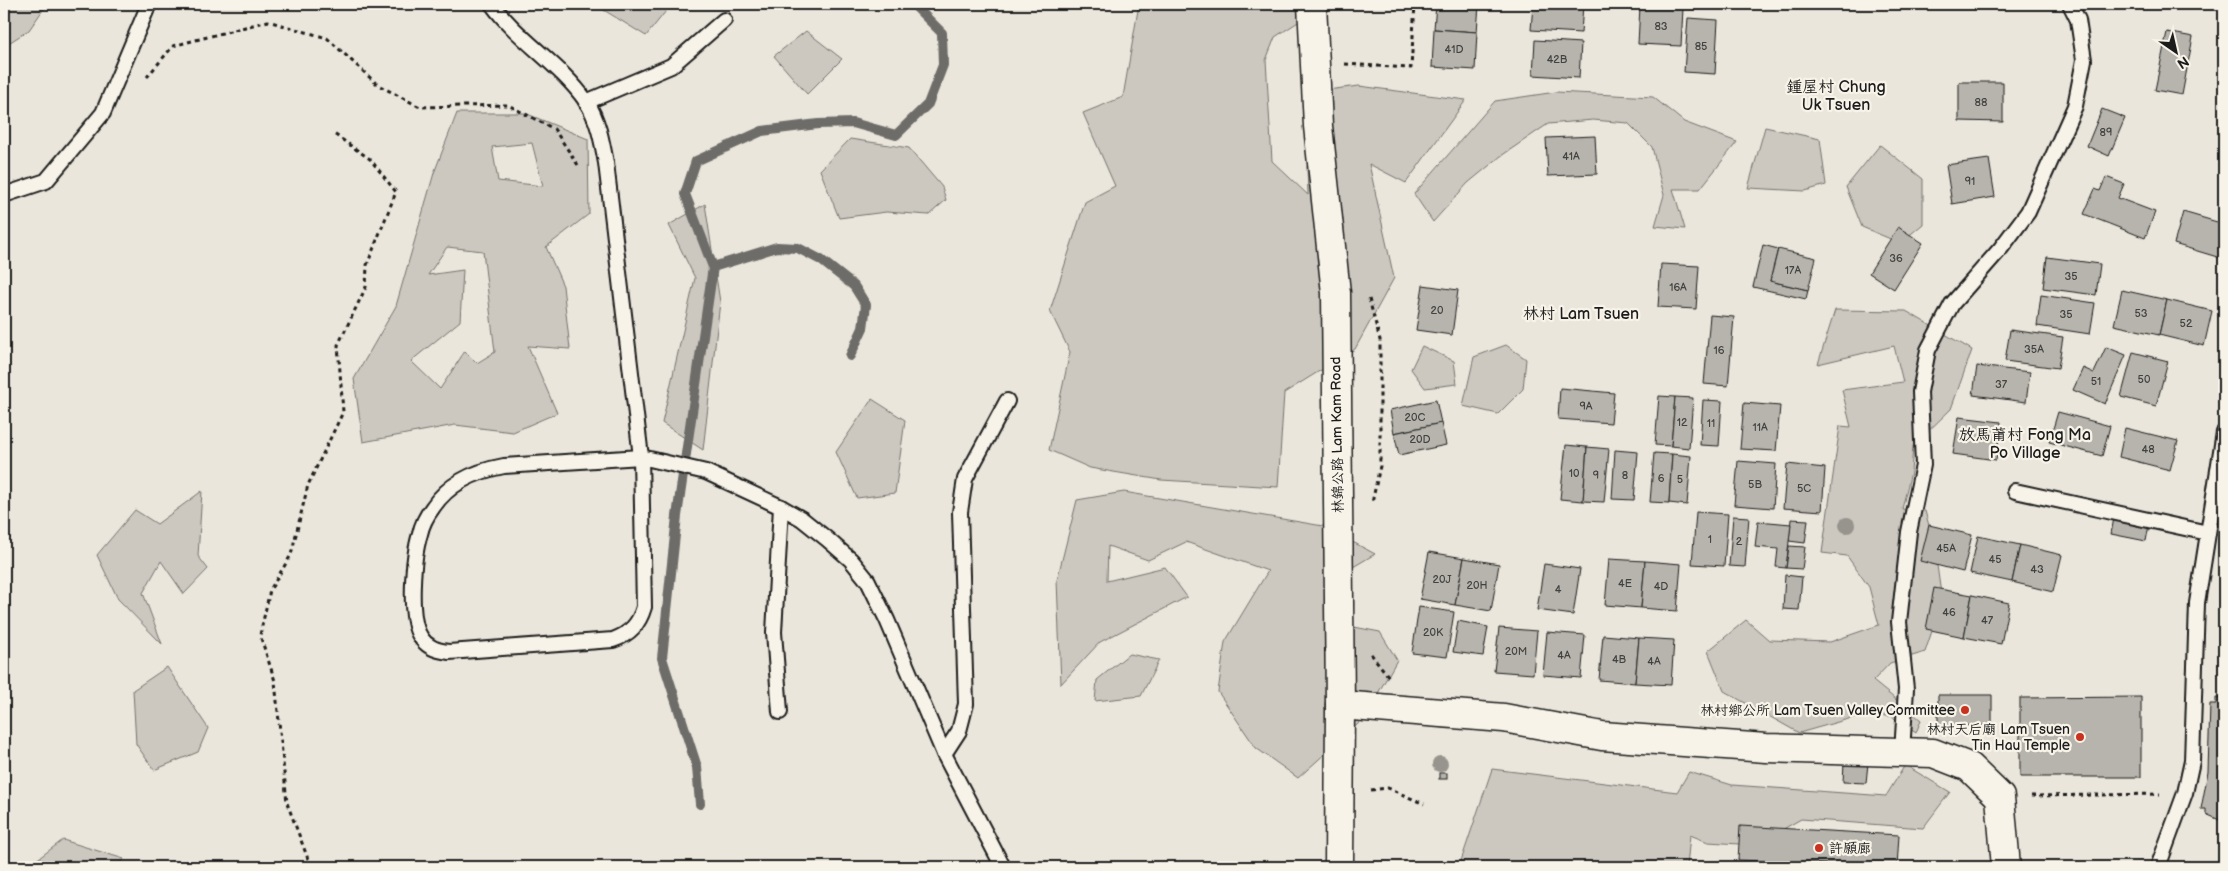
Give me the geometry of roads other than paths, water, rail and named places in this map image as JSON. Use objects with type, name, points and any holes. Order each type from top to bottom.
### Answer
[{"type":"main road","name":"林錦公路 Lam Kam Road","points":[[1312,4],[1318,126],[1336,293],[1340,706],[1339,867]]},
{"type":"main road","points":[[1340,706],[1504,718],[1602,736],[1766,748],[1933,753],[1963,764],[1978,775],[2000,797],[2006,867]]},
{"type":"lane","points":[[4,195],[46,181],[103,113],[149,4]]},
{"type":"lane","points":[[492,4],[586,102],[601,136],[606,163],[641,457],[644,607],[637,625],[613,640],[449,652],[438,651],[420,638],[416,628],[412,598],[419,535],[434,506],[457,482],[488,469],[504,466],[641,457],[706,472],[782,507],[802,519],[828,539],[868,581],[888,620],[944,754],[1003,867]]},
{"type":"lane","points":[[1902,752],[1906,689],[1899,622],[1909,532],[1923,465],[1920,392],[1928,350],[1952,304],[2001,248],[2028,212],[2075,106],[2084,60],[2078,20],[2070,4]]},
{"type":"lane","points":[[586,102],[672,66],[724,20]]},
{"type":"lane","points":[[944,754],[959,731],[966,704],[960,512],[965,479],[1007,401]]},
{"type":"lane","points":[[2158,867],[2185,793],[2192,762],[2197,603],[2224,432]]},
{"type":"lane","points":[[2015,491],[2208,533]]},
{"type":"lane","points":[[780,712],[774,632],[782,507]]},
{"type":"waterway","points":[[700,804],[697,767],[662,658],[677,516],[713,267],[685,194],[696,161],[762,131],[818,124],[853,123],[896,135],[928,104],[943,65],[942,33],[913,4]]},
{"type":"waterway","points":[[713,267],[777,247],[798,248],[821,260],[854,286],[866,305],[863,328],[850,356]]},
{"type":"place","name":"林村鄉公所 Lam Tsuen Valley Committee","points":[[1965,710]]},
{"type":"place","name":"林村天后廟 Lam Tsuen Tin Hau Temple","points":[[2080,737]]},
{"type":"place","name":"許願廊","points":[[1819,848]]},
{"type":"district","name":"鍾屋村 Chung Uk Tsuen","points":[[1836,96]]},
{"type":"district","name":"林村 Lam Tsuen","points":[[1581,314]]},
{"type":"district","name":"放馬莆村 Fong Ma Po Village","points":[[2025,444]]}]
